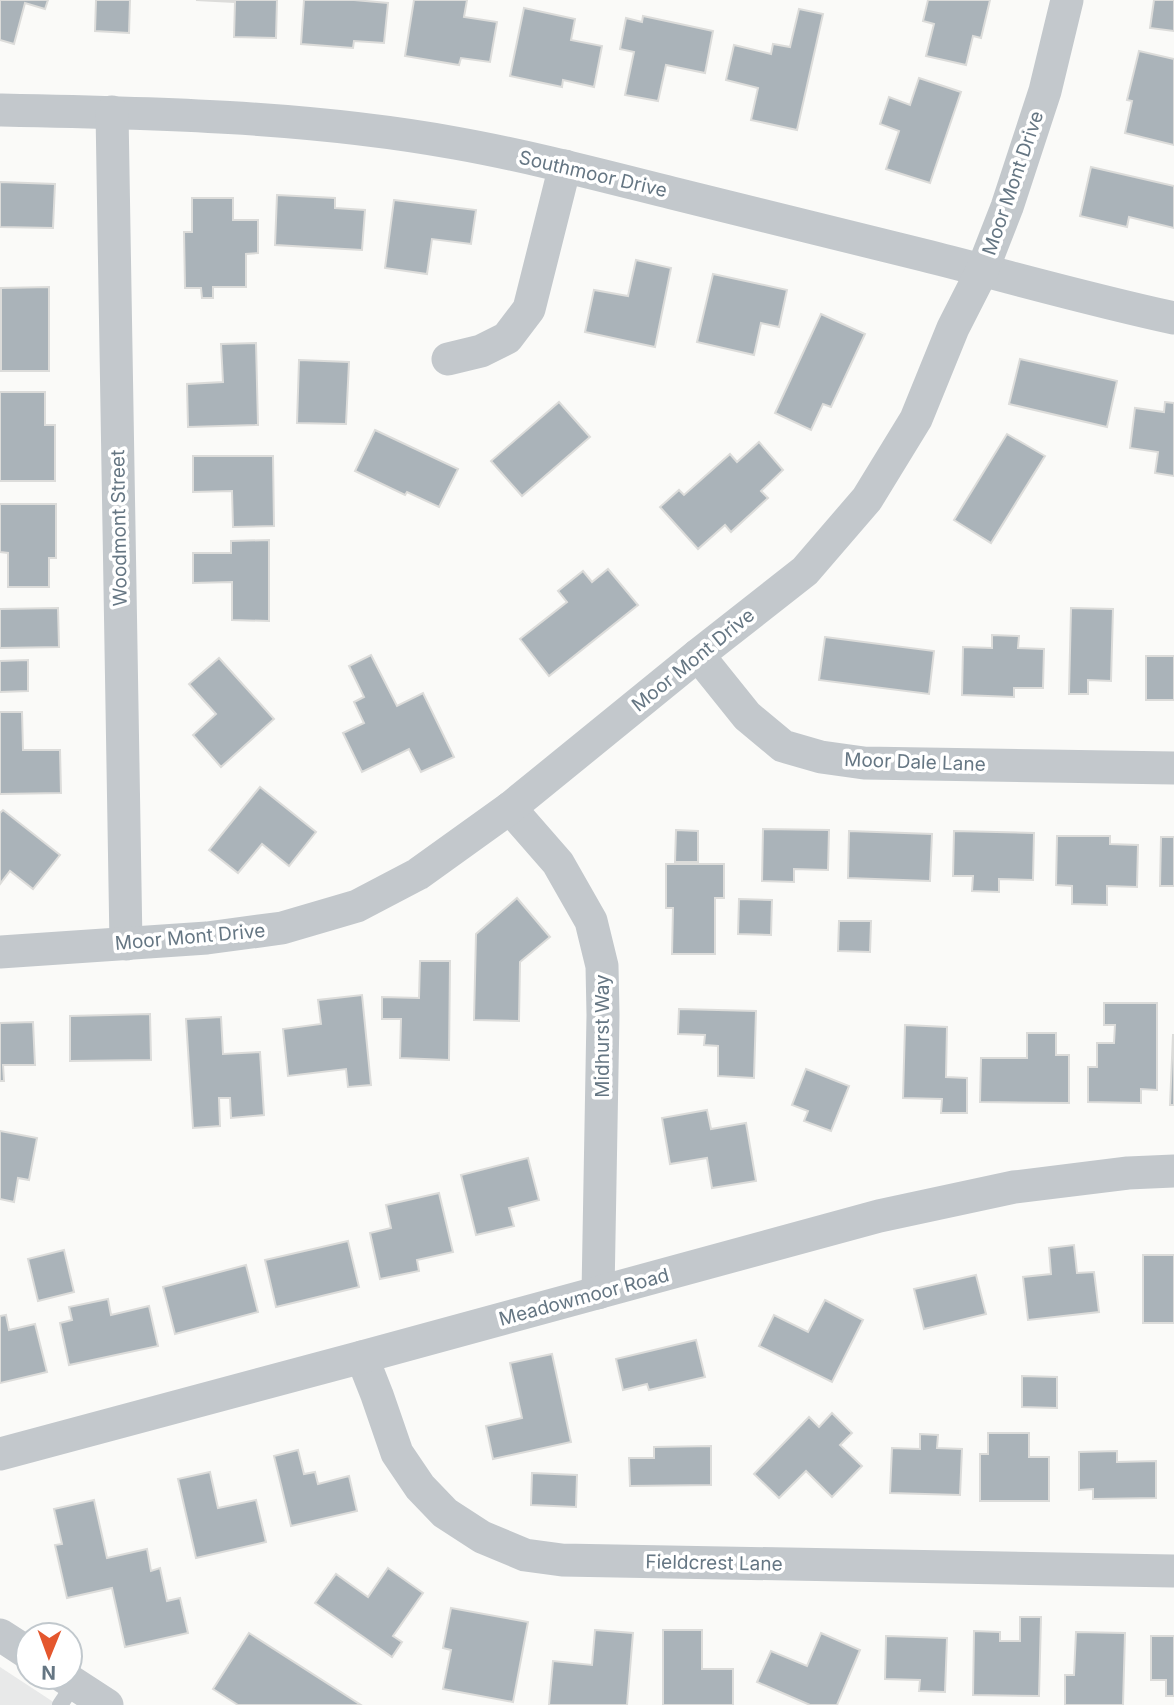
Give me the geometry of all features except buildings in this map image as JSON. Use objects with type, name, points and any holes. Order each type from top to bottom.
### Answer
[{"type":"street","name":"Moor Mont Drive","points":[[0,952],[207,938],[282,928],[357,906],[418,874],[510,808],[805,571],[867,499],[916,419],[953,328],[982,271],[1007,207],[1045,91],[1067,0]]},
{"type":"street","name":"Southmoor Drive","points":[[0,110],[227,118],[341,127],[454,143],[565,166],[1174,318]]},
{"type":"street","name":"Woodmont Street","points":[[111,113],[126,944]]},
{"type":"street","points":[[448,359],[481,351],[507,338],[529,309],[565,166]]},
{"type":"street","name":"Moor Dale Lane","points":[[698,655],[747,716],[783,746],[821,757],[864,763],[1174,768]]},
{"type":"street","name":"Midhurst Way","points":[[510,808],[558,863],[591,921],[602,966],[598,1293]]},
{"type":"street","name":"Meadowmoor Road","points":[[0,1454],[879,1216],[1014,1187],[1128,1173],[1174,1171]]},
{"type":"street","name":"Fieldcrest Lane","points":[[362,1357],[397,1453],[420,1488],[445,1513],[463,1525],[482,1537],[525,1555],[575,1561],[1174,1571]]},
{"type":"street","points":[[71,1691],[107,1705]]},
{"type":"shaded area","points":[[0,1667],[14,1676],[14,1691],[37,1691],[58,1705],[0,1705]]}]
